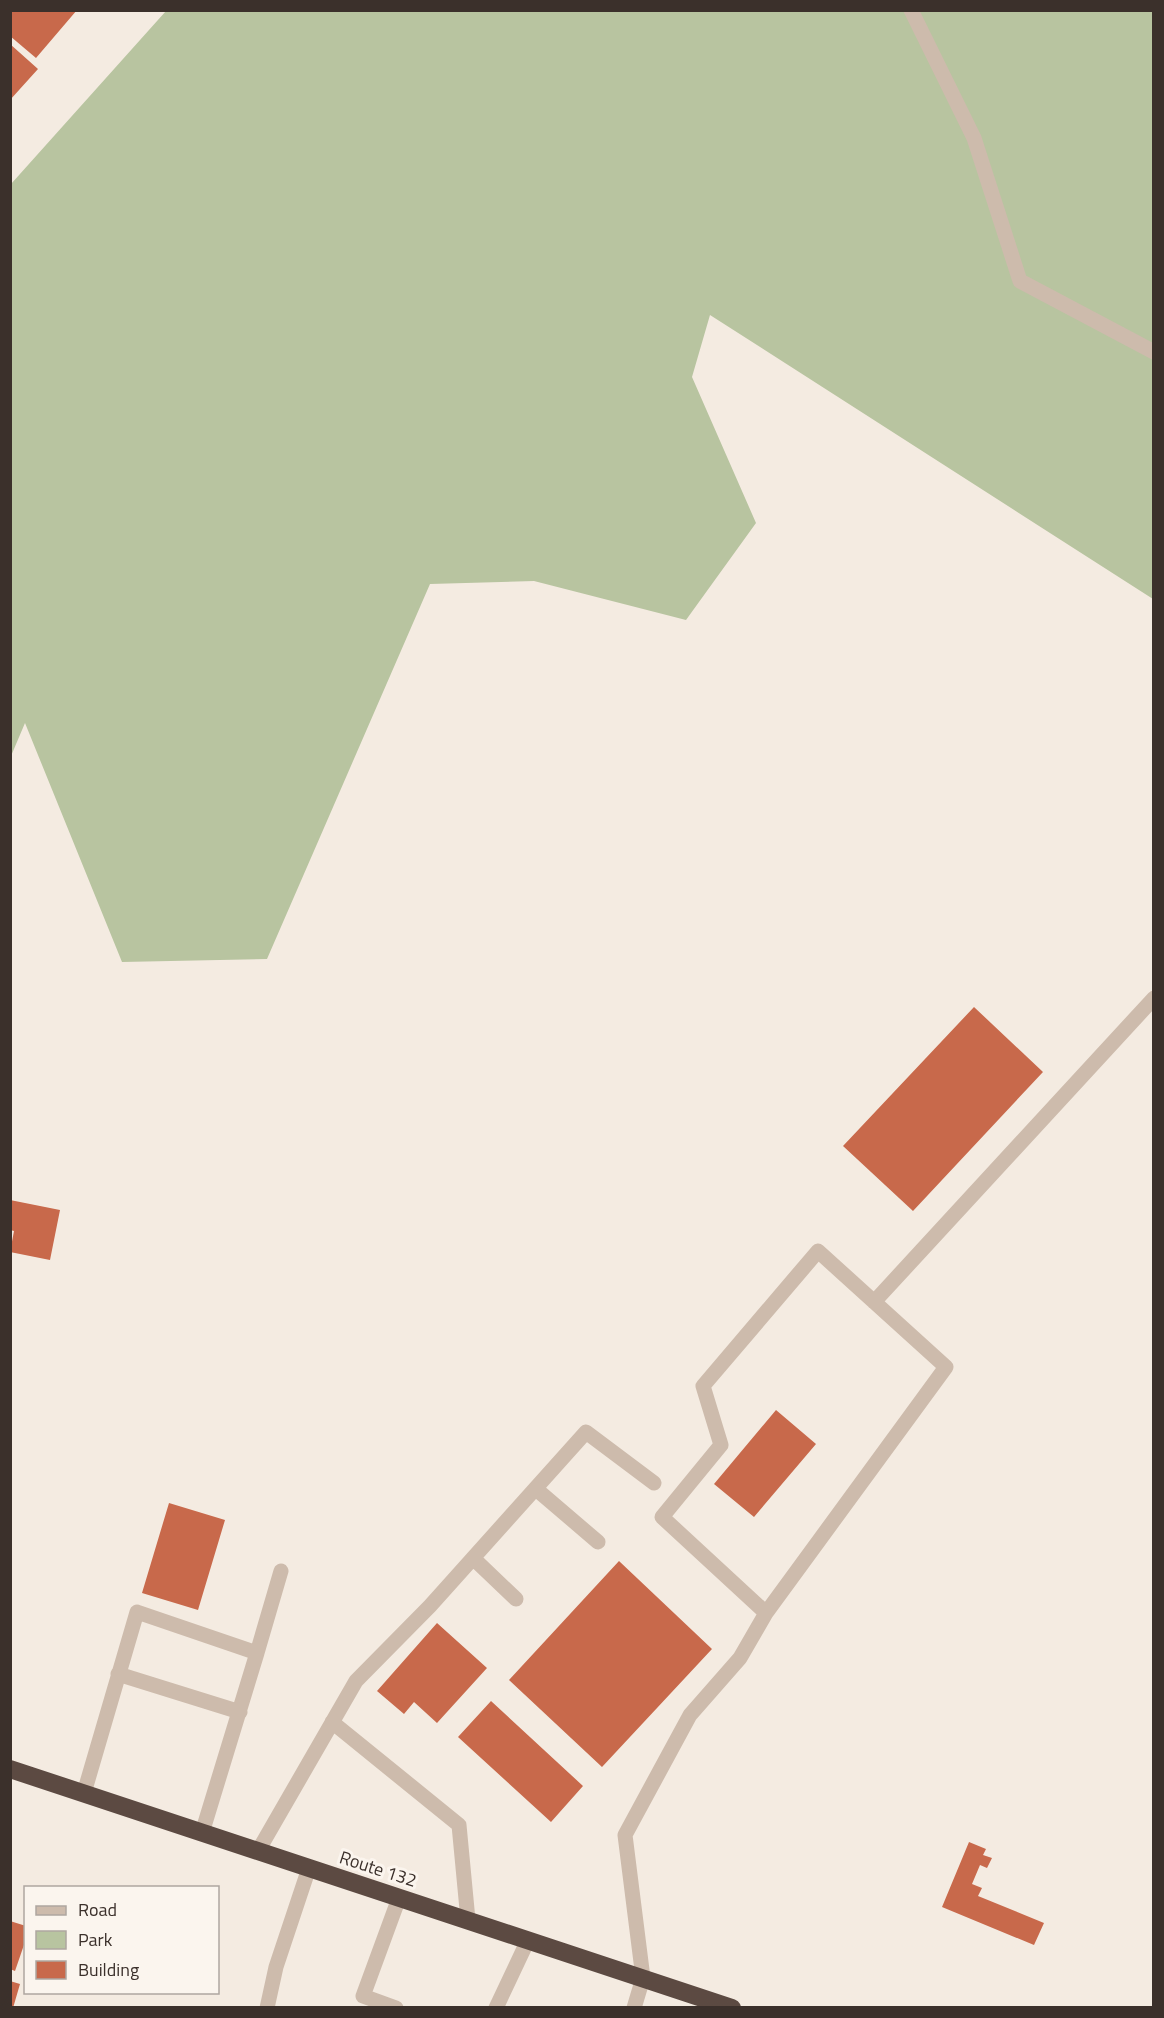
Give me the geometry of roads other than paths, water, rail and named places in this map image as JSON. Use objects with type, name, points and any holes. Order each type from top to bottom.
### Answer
[{"type":"highway","name":"Route 132","points":[[10,1769],[732,2007]]},
{"type":"lane","points":[[911,10],[974,138],[1020,281],[1154,352]]},
{"type":"lane","points":[[874,1302],[1154,998]]},
{"type":"lane","points":[[634,2007],[643,1978],[625,1835],[690,1715],[740,1658],[766,1613],[946,1367],[818,1251],[704,1386],[721,1445],[662,1517],[766,1613]]},
{"type":"lane","points":[[258,1851],[356,1681],[430,1606],[586,1432],[654,1483]]},
{"type":"lane","points":[[536,1489],[598,1542]]},
{"type":"lane","points":[[473,1558],[516,1599]]},
{"type":"lane","points":[[202,1833],[281,1571]]},
{"type":"lane","points":[[84,1793],[137,1612],[257,1653]]},
{"type":"lane","points":[[117,1674],[240,1712]]},
{"type":"lane","points":[[332,1722],[459,1825],[468,1920]]},
{"type":"lane","points":[[267,2007],[276,1967],[309,1868]]},
{"type":"lane","points":[[396,2007],[363,1996],[399,1898]]},
{"type":"lane","points":[[496,2007],[528,1940]]}]
